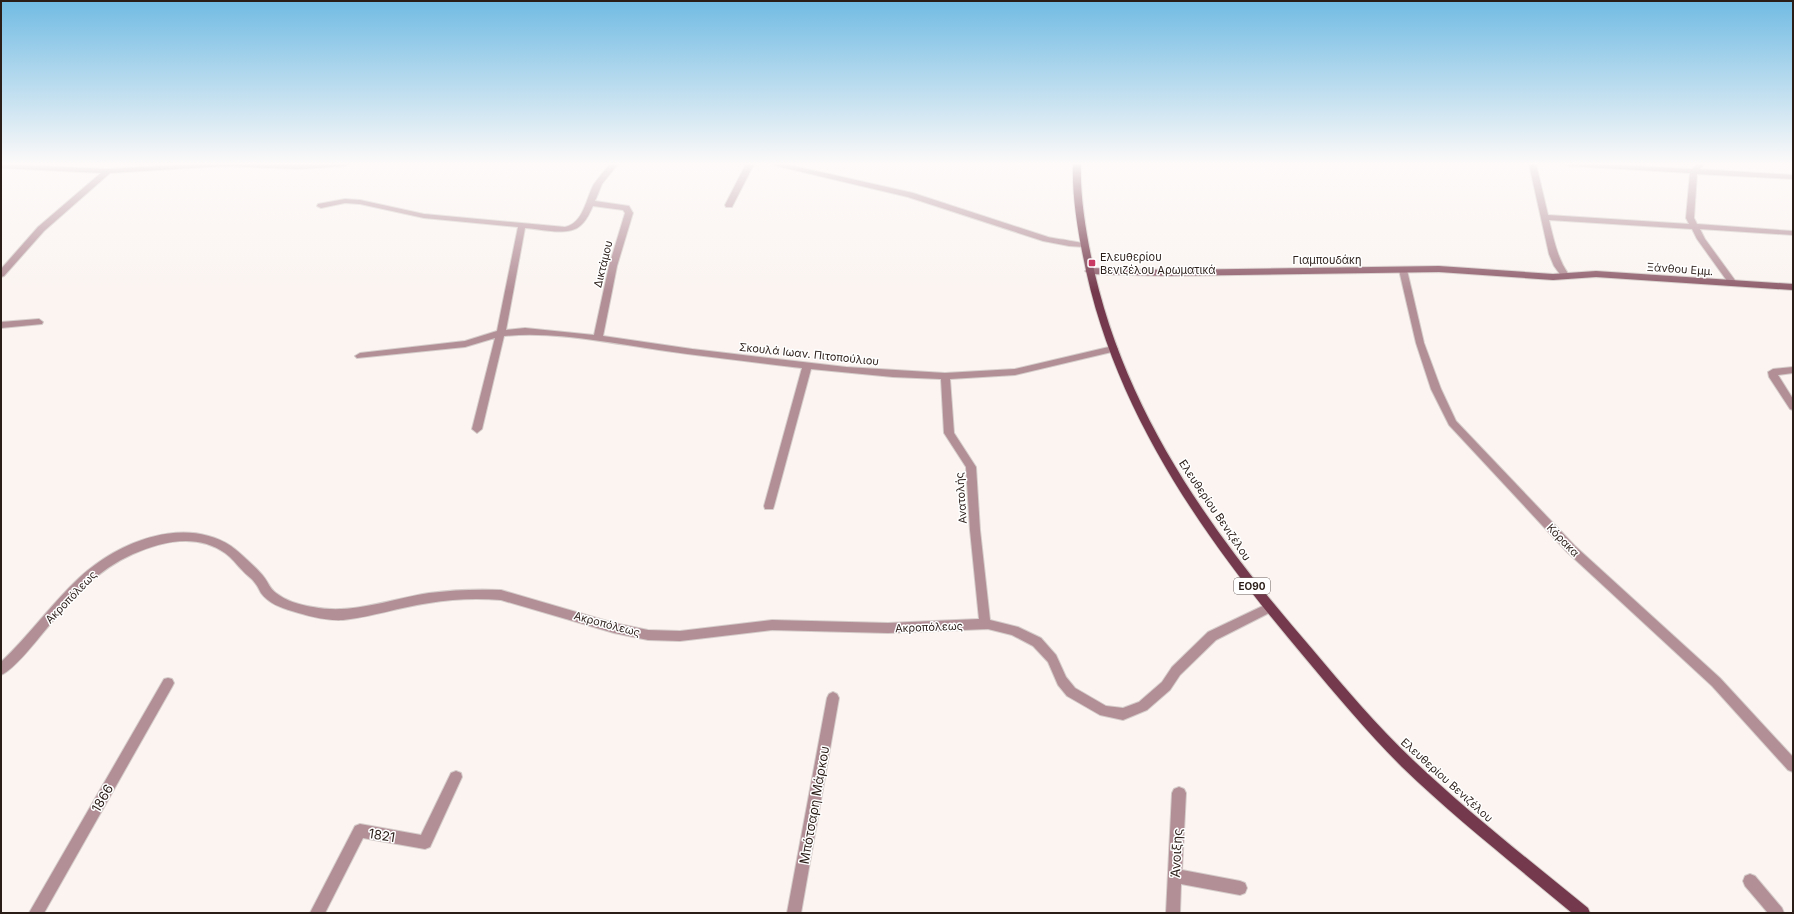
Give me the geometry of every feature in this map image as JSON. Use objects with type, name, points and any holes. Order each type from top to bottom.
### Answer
[{"type":"main road","name":"Ελευθερίου Βενιζέλου","points":[[1079,207],[1089,271],[1096,299],[1113,349],[1136,405],[1164,458],[1198,511],[1268,608],[1408,764],[1485,832],[1583,913]]},
{"type":"street","points":[[1,274],[41,229],[67,207]]},
{"type":"street","points":[[381,207],[424,216],[573,229],[580,224],[588,207]]},
{"type":"street","name":"Δικτάμου","points":[[598,338],[613,266],[629,213],[626,208],[616,207]]},
{"type":"street","points":[[947,207],[1046,240],[1084,245]]},
{"type":"street","points":[[1542,207],[1553,254],[1558,266],[1565,275]]},
{"type":"street","points":[[1691,207],[1690,218],[1694,227],[1732,283]]},
{"type":"street","points":[[1544,217],[1793,233]]},
{"type":"street","points":[[477,429],[501,333],[522,225]]},
{"type":"street","name":"Γιαμπουδάκη","points":[[1089,271],[1168,273],[1447,269],[1531,276],[1553,277],[1565,275]]},
{"type":"street","name":"Κόρακα","points":[[1403,270],[1420,343],[1436,388],[1452,423],[1571,549],[1716,682],[1793,766]]},
{"type":"street","name":"Ξάνθου Εμμ.","points":[[1565,275],[1596,274],[1793,287]]},
{"type":"street","points":[[1,325],[39,322]]},
{"type":"street","name":"Σκουλά Ιωαν. Πιτοπούλιου","points":[[360,356],[465,344],[501,333],[525,331],[598,338],[692,352],[807,366],[875,373],[945,376],[1015,372],[1113,349]]},
{"type":"street","points":[[769,506],[807,366]]},
{"type":"street","points":[[1793,370],[1780,370],[1773,372],[1774,378],[1793,407]]},
{"type":"street","name":"Ανατολής","points":[[945,376],[949,433],[971,467],[975,530],[985,624]]},
{"type":"street","name":"Ακροπόλεως","points":[[1,670],[27,644],[79,585],[97,569],[133,549],[159,540],[177,536],[198,537],[218,544],[235,556],[260,580],[266,591],[279,601],[292,606],[328,615],[342,615],[441,597],[485,594],[501,595],[614,628],[648,635],[680,636],[786,625],[888,628],[985,624],[1014,630],[1038,642],[1052,659],[1062,681],[1071,692],[1104,711],[1123,714],[1142,706],[1166,686],[1176,671],[1212,636],[1268,608]]},
{"type":"street","name":"1866","points":[[36,913],[168,683]]},
{"type":"street","name":"Μπότσαρη Μάρκου","points":[[794,913],[833,698]]},
{"type":"street","name":"1821","points":[[317,913],[360,831],[425,842],[456,777]]},
{"type":"street","name":"Άνοιξης","points":[[1173,913],[1178,794]]},
{"type":"street","points":[[1174,876],[1240,888]]},
{"type":"street","points":[[1750,881],[1777,913]]},
{"type":"place","name":"Ελευθερίου Βενιζέλου Αρωματικά","points":[[1092,263]]}]
